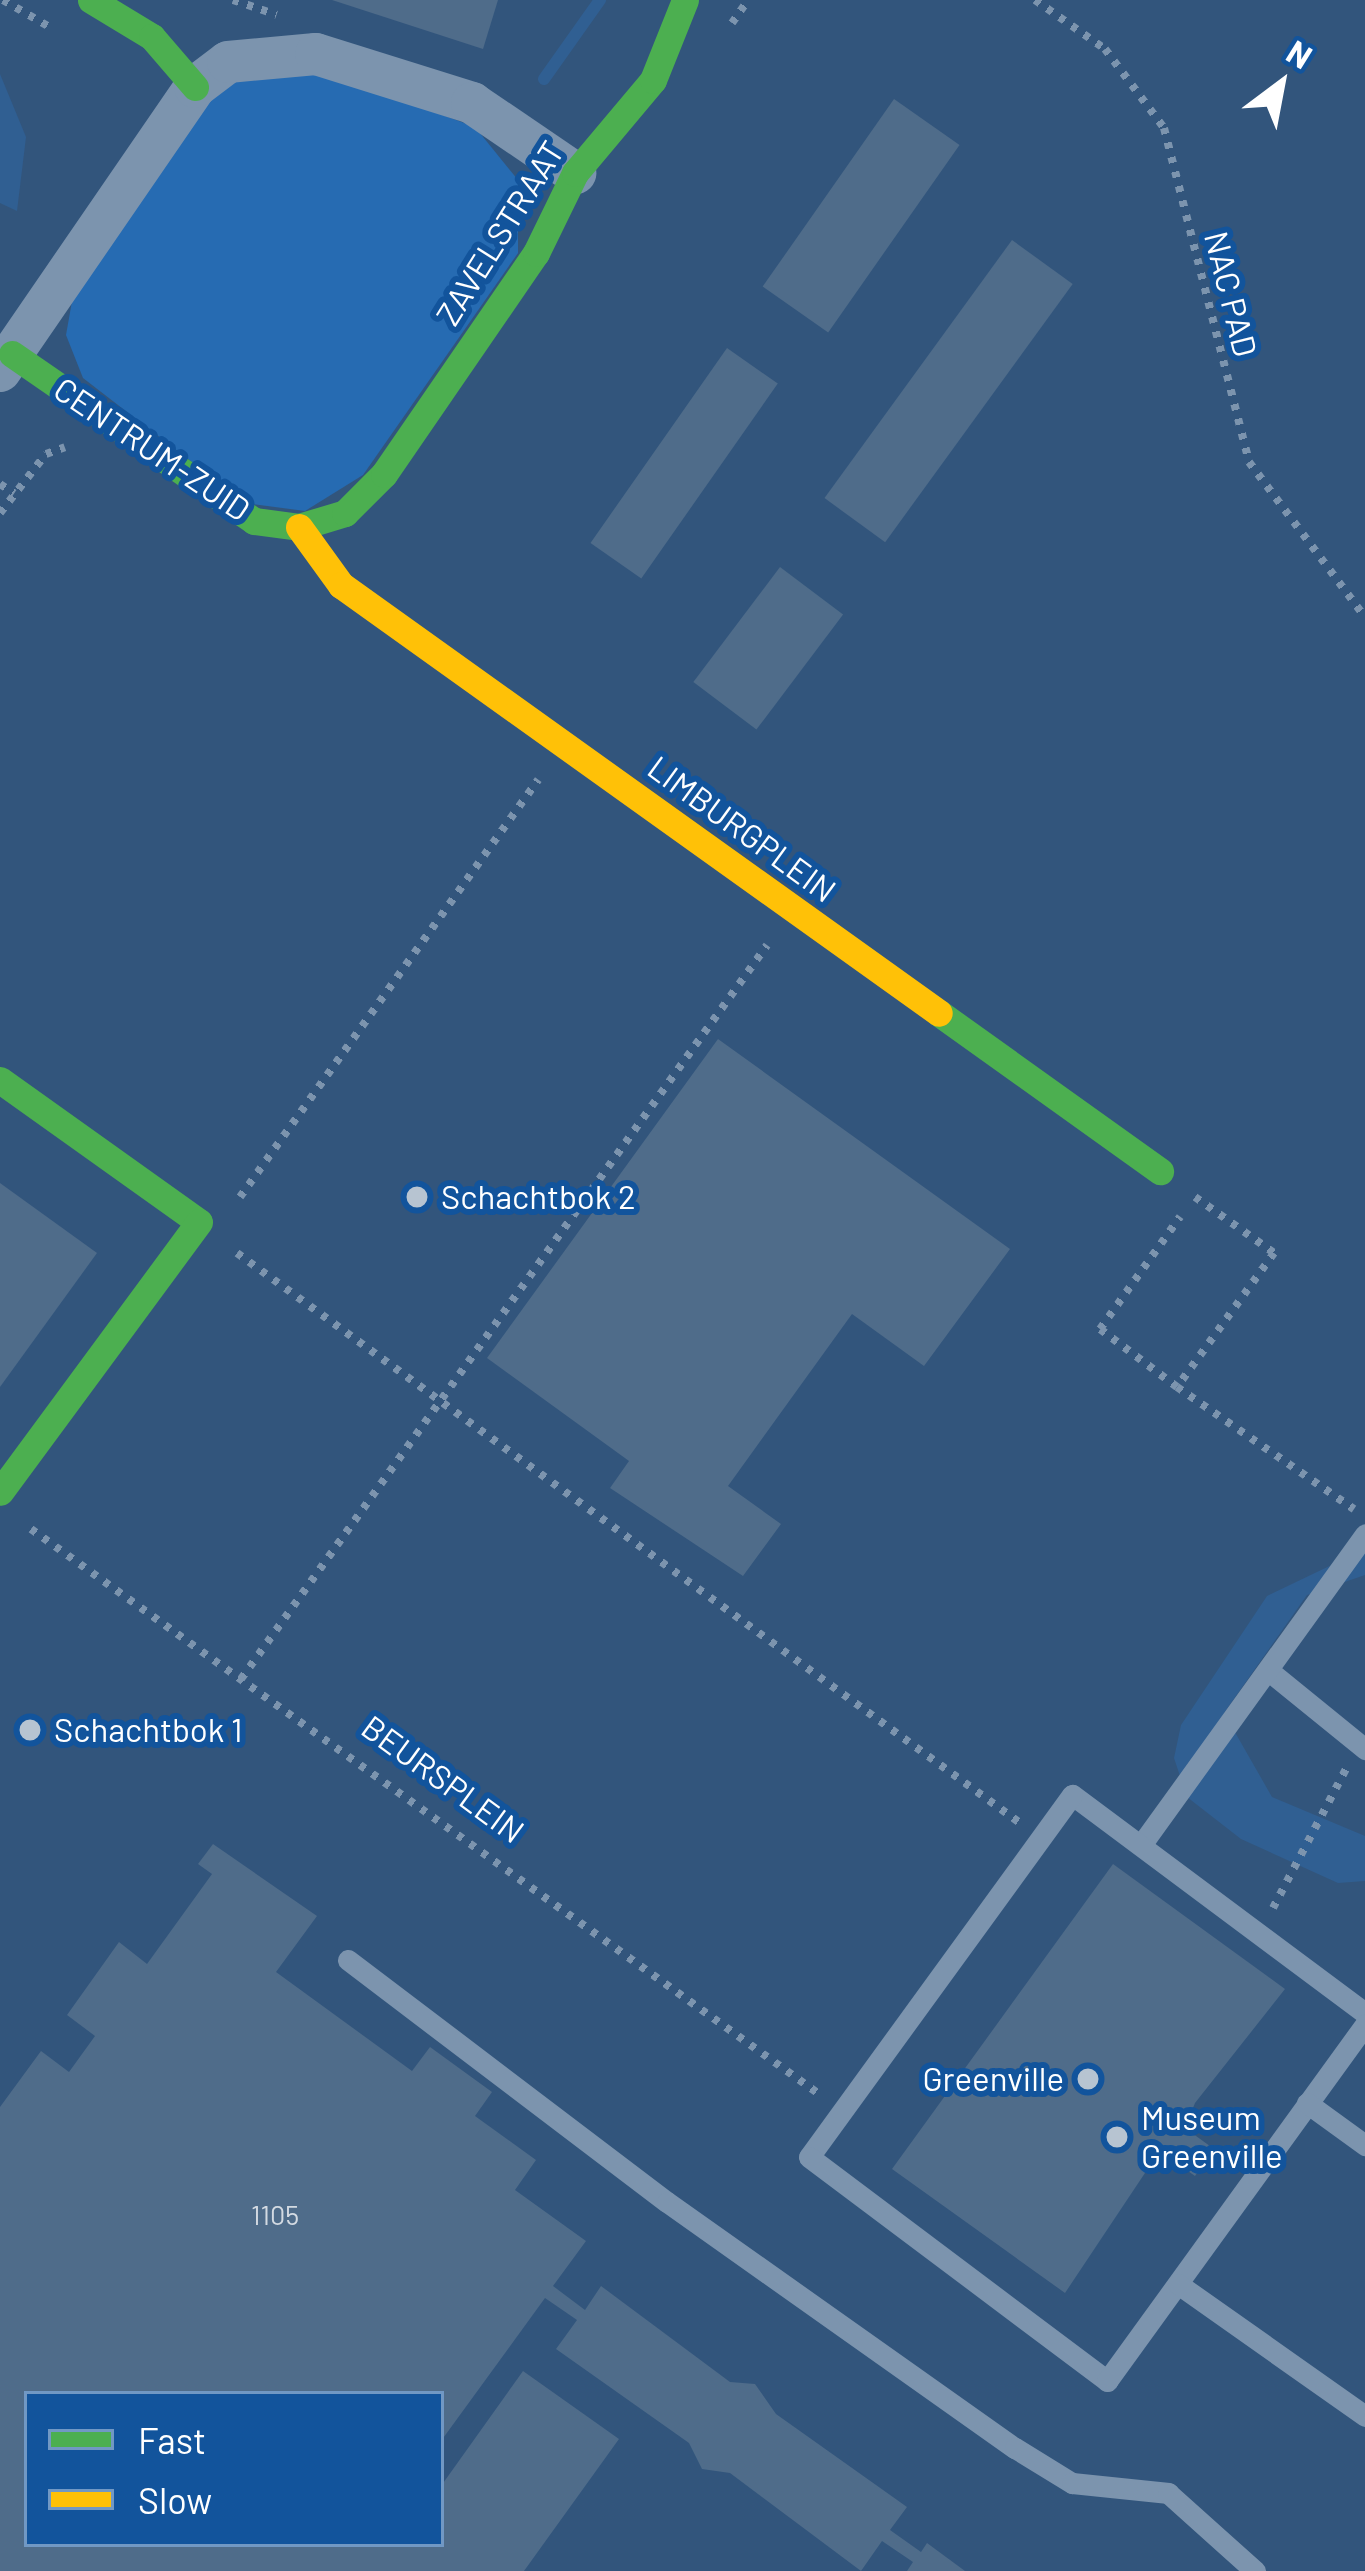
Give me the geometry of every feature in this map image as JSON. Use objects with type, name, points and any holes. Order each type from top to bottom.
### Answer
[{"type":"street","points":[[91,0],[152,37],[195,87]]},
{"type":"street","name":"ZAVELSTRAAT","points":[[299,527],[345,513],[384,475],[536,253],[575,173],[652,80],[685,0]]},
{"type":"street","name":"CENTRUM-ZUID","points":[[299,527],[254,521],[6,363],[195,87],[228,62],[316,54],[472,103],[575,173]]},
{"type":"street","name":"LIMBURGPLEIN","points":[[299,527],[341,585],[1160,1171]]},
{"type":"street","points":[[0,1080],[206,1227],[0,1492]]},
{"type":"lane","points":[[1141,1845],[1359,1542]]},
{"type":"lane","points":[[1269,1671],[1365,1749]]},
{"type":"lane","points":[[1365,2013],[1072,1795],[808,2157],[1107,2380],[1365,2025]]},
{"type":"lane","points":[[348,1960],[667,2202],[1015,2448],[1072,2483],[1168,2493],[1255,2571]]},
{"type":"lane","points":[[1307,2104],[1365,2145]]},
{"type":"lane","points":[[1178,2284],[1365,2416]]},
{"type":"path","points":[[3,0],[59,31]]},
{"type":"path","name":"NAC PAD","points":[[1035,0],[1105,49],[1164,128],[1249,461],[1365,617]]},
{"type":"path","points":[[0,484],[14,494]]},
{"type":"path","points":[[564,745],[206,1227],[436,1405],[1040,1837]]},
{"type":"path","points":[[241,1679],[792,910]]},
{"type":"path","points":[[1160,1171],[1274,1253],[1177,1387]]},
{"type":"path","points":[[1194,1196],[1100,1330],[1365,1516]]},
{"type":"path","name":"BEURSPLEIN","points":[[18,1519],[842,2110]]},
{"type":"path","points":[[1274,1906],[1338,1788]]},
{"type":"shaded area","points":[[308,65],[475,127],[518,180],[518,253],[363,475],[305,511],[245,503],[83,378],[66,335],[74,290],[211,98],[250,70]]},
{"type":"shaded area","points":[[0,74],[26,137],[17,211],[0,203]]},
{"type":"shaded area","points":[[1365,1549],[1365,1575],[1307,1595],[1224,1713],[1272,1797],[1365,1836],[1365,1881],[1338,1883],[1241,1839],[1187,1797],[1174,1758],[1181,1725],[1267,1596]]},
{"type":"building","points":[[332,0],[498,0],[483,49]]},
{"type":"building","points":[[894,99],[960,145],[828,332],[763,287]]},
{"type":"building","points":[[1012,240],[1073,284],[885,542],[824,498]]},
{"type":"building","points":[[727,348],[778,384],[641,579],[590,543]]},
{"type":"building","points":[[780,567],[843,615],[756,730],[693,682]]},
{"type":"building","points":[[718,1039],[1010,1249],[924,1366],[852,1314],[728,1486],[781,1524],[743,1576],[610,1488],[629,1461],[487,1358]]},
{"type":"building","points":[[0,1183],[97,1253],[0,1387]]},
{"type":"building","points":[[213,1844],[317,1916],[276,1972],[412,2071],[430,2047],[492,2092],[475,2116],[536,2160],[515,2190],[586,2241],[553,2286],[585,2310],[601,2286],[730,2382],[755,2384],[776,2414],[907,2507],[890,2530],[921,2552],[927,2543],[965,2571],[907,2571],[913,2562],[882,2541],[861,2571],[730,2473],[702,2469],[689,2443],[556,2349],[577,2320],[545,2298],[444,2437],[444,2391],[24,2391],[24,2547],[444,2547],[444,2482],[523,2371],[619,2439],[524,2571],[0,2571],[0,2107],[41,2051],[69,2072],[95,2036],[67,2015],[119,1942],[147,1964],[212,1874],[198,1864]]},
{"type":"building","name":"Greenville","points":[[1113,1864],[1285,1989],[1195,2103],[1185,2128],[1214,2149],[1195,2176],[1165,2155],[1145,2173],[1065,2293],[892,2169]]},
{"type":"waterway","points":[[544,79],[600,0]]},
{"type":"traffic: fast","points":[[91,0],[152,37],[195,87]]},
{"type":"traffic: fast","points":[[12,354],[254,521],[299,527],[345,513],[384,474],[536,253],[575,173],[653,80],[685,0]]},
{"type":"traffic: fast","points":[[939,1013],[1160,1171]]},
{"type":"traffic: fast","points":[[0,1080],[199,1222],[0,1492]]},
{"type":"traffic: slow","points":[[299,527],[341,585],[939,1013]]},
{"type":"place","name":"Schachtbok 2","points":[[417,1197]]},
{"type":"place","name":"Schachtbok 1","points":[[30,1730]]},
{"type":"place","name":"Greenville","points":[[1088,2079]]},
{"type":"place","name":"Museum Greenville","points":[[1117,2137]]}]
